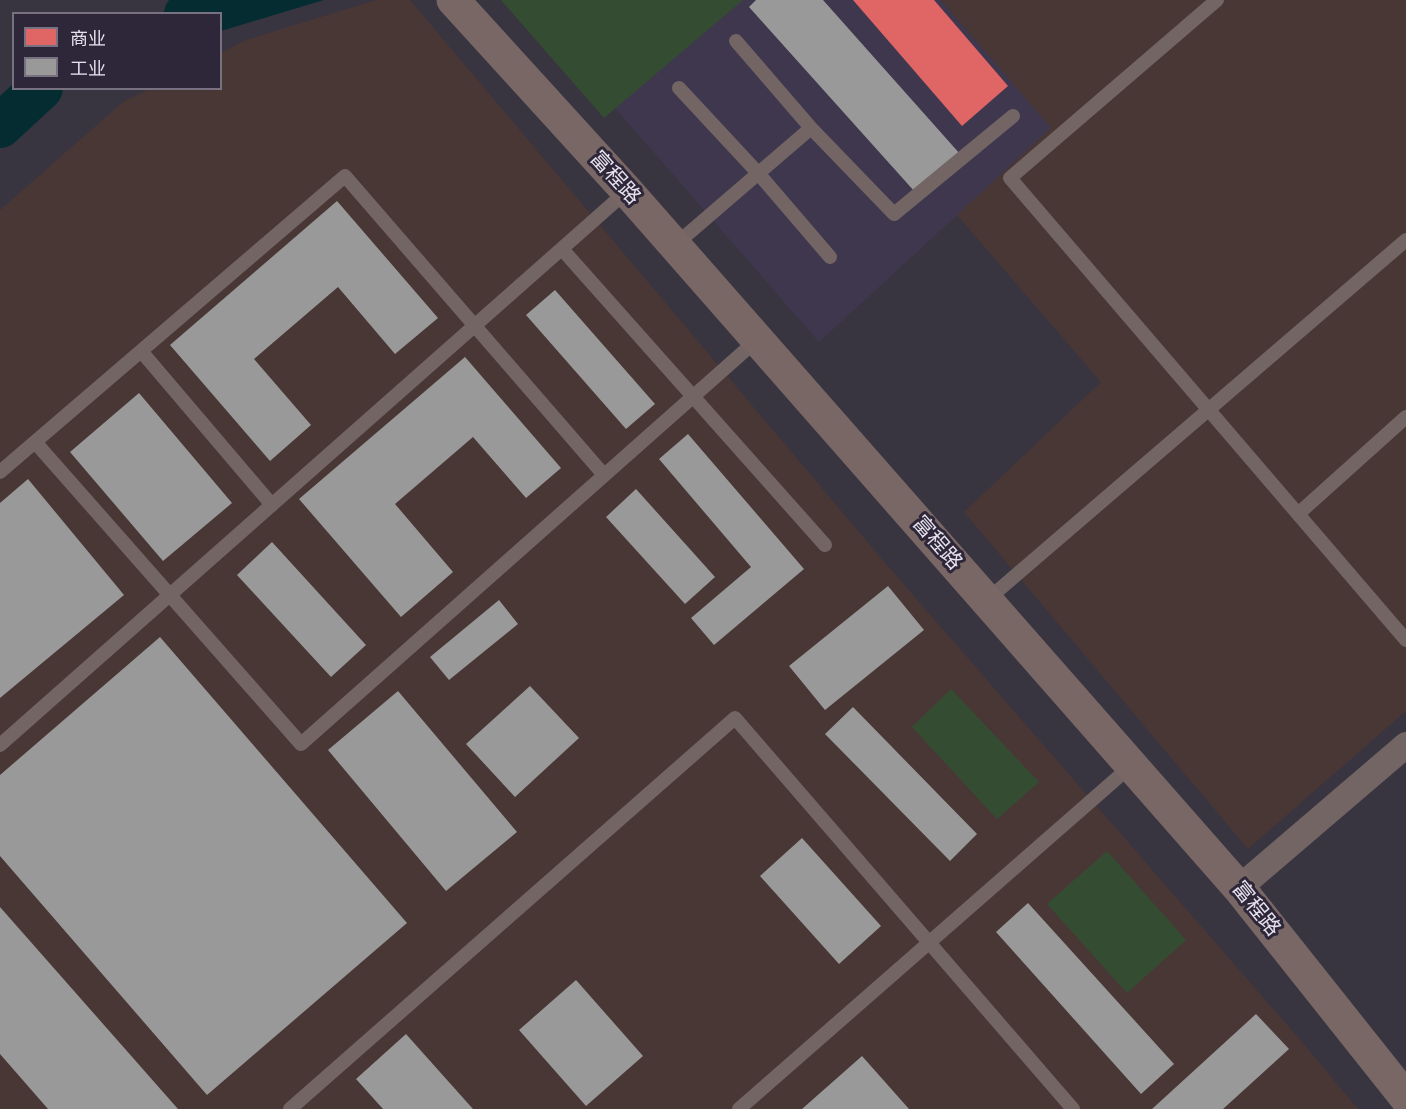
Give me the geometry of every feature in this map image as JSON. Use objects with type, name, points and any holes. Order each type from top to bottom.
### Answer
[{"type":"main road","name":"富程路","points":[[453,0],[675,245],[1239,888],[1406,1098]]},
{"type":"street","points":[[1239,888],[1406,745]]},
{"type":"lane","points":[[1217,0],[1010,178],[1406,640]]},
{"type":"lane","points":[[736,41],[811,128],[894,214],[1013,116]]},
{"type":"lane","points":[[679,88],[758,173],[830,257]]},
{"type":"lane","points":[[675,245],[811,128]]},
{"type":"lane","points":[[0,472],[345,176],[604,475]]},
{"type":"lane","points":[[0,745],[627,191]]},
{"type":"lane","points":[[987,600],[1406,240]]},
{"type":"lane","points":[[562,249],[825,546]]},
{"type":"lane","points":[[35,442],[301,744],[758,339]]},
{"type":"lane","points":[[141,351],[272,505]]},
{"type":"lane","points":[[1298,514],[1406,417]]},
{"type":"lane","points":[[290,1109],[735,718],[1073,1109]]},
{"type":"lane","points":[[739,1109],[1132,765]]},
{"type":"shaded area","points":[[208,0],[324,0],[222,31],[222,12],[213,12]]},
{"type":"shaded area","points":[[376,0],[410,0],[886,564],[1358,1109],[0,1109],[0,210],[123,102],[148,90],[222,90],[222,52],[246,40]]},
{"type":"shaded area","points":[[501,0],[743,0],[604,118]]},
{"type":"shaded area","points":[[521,0],[941,0],[1052,128],[819,342]]},
{"type":"shaded area","points":[[941,0],[1406,0],[1406,711],[1248,849],[964,512],[1101,382],[957,215],[1051,128]]},
{"type":"shaded area","points":[[951,689],[1039,782],[997,819],[912,727]]},
{"type":"shaded area","points":[[1107,851],[1186,940],[1127,993],[1047,904]]},
{"type":"building: 商业","points":[[853,0],[934,0],[1008,86],[962,126]]},
{"type":"building: 工业","points":[[756,0],[823,0],[960,154],[915,192],[749,7]]},
{"type":"building: 工业","points":[[337,201],[438,318],[395,354],[338,287],[254,359],[311,425],[270,461],[170,345]]},
{"type":"building: 工业","points":[[555,290],[655,404],[626,429],[526,315]]},
{"type":"building: 工业","points":[[465,357],[561,468],[526,498],[473,437],[395,504],[453,572],[401,617],[299,499]]},
{"type":"building: 工业","points":[[139,393],[232,503],[163,561],[70,452]]},
{"type":"building: 工业","points":[[688,434],[804,569],[714,645],[691,618],[751,567],[659,459]]},
{"type":"building: 工业","points":[[28,479],[124,595],[0,698],[0,503]]},
{"type":"building: 工业","points":[[636,489],[715,577],[685,604],[606,517]]},
{"type":"building: 工业","points":[[272,542],[366,645],[331,677],[237,575]]},
{"type":"building: 工业","points":[[888,586],[924,630],[825,710],[789,666]]},
{"type":"building: 工业","points":[[499,600],[518,624],[449,680],[430,657]]},
{"type":"building: 工业","points":[[160,637],[407,923],[207,1095],[0,856],[0,775]]},
{"type":"building: 工业","points":[[530,686],[579,738],[515,797],[466,744]]},
{"type":"building: 工业","points":[[398,691],[517,832],[446,891],[328,750]]},
{"type":"building: 工业","points":[[853,707],[977,834],[950,861],[825,734]]},
{"type":"building: 工业","points":[[802,838],[881,926],[839,964],[760,876]]},
{"type":"building: 工业","points":[[1028,903],[1174,1064],[1141,1094],[996,932]]},
{"type":"building: 工业","points":[[0,907],[178,1109],[48,1109],[0,1054]]},
{"type":"building: 工业","points":[[576,980],[643,1056],[586,1106],[519,1030]]},
{"type":"building: 工业","points":[[1256,1014],[1289,1049],[1223,1109],[1152,1109]]},
{"type":"building: 工业","points":[[406,1034],[473,1109],[383,1109],[356,1079]]},
{"type":"building: 工业","points":[[862,1056],[909,1109],[802,1109]]},
{"type":"waterway","points":[[191,12],[219,0]]},
{"type":"waterway","points":[[0,126],[39,90]]}]
